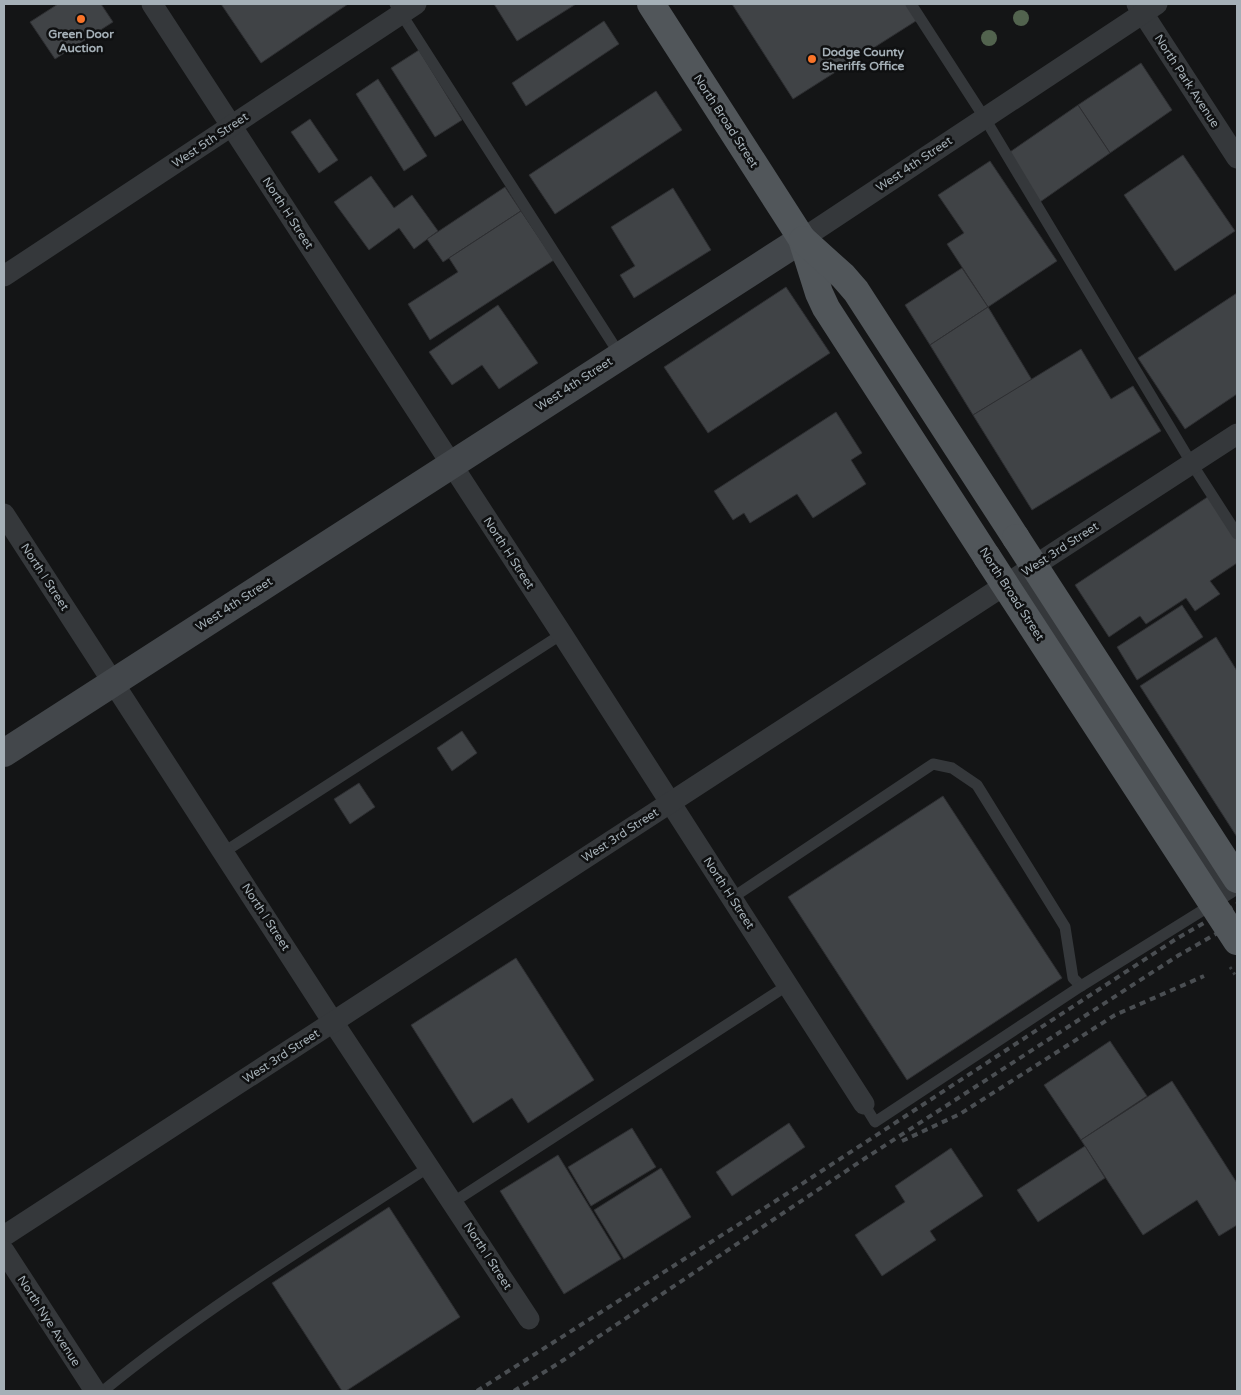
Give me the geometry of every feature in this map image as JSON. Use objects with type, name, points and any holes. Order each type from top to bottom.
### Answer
[{"type":"main road","name":"North Broad Street","points":[[651,4],[802,239],[843,276],[856,291],[1016,538],[1234,887]]},
{"type":"main road","name":"North Broad Street","points":[[802,239],[819,293],[826,308],[1237,941]]},
{"type":"street","name":"North H Street","points":[[152,4],[671,802],[864,1104]]},
{"type":"street","name":"West 5th Street","points":[[4,276],[231,126],[404,7]]},
{"type":"street","name":"West 4th Street","points":[[4,753],[451,463],[802,239],[1146,7]]},
{"type":"street","name":"North Park Avenue","points":[[1146,7],[1237,158]]},
{"type":"street","name":"West 3rd Street","points":[[4,1236],[1237,434]]},
{"type":"street","name":"North I Street","points":[[4,514],[333,1022],[529,1319]]},
{"type":"street","name":"North Nye Avenue","points":[[4,1251],[95,1391]]},
{"type":"lane","points":[[911,4],[984,118],[1192,464],[1237,534]]},
{"type":"lane","points":[[404,7],[620,355]]},
{"type":"lane","points":[[864,1104],[875,1122],[1234,887],[1019,575]]},
{"type":"lane","points":[[224,852],[562,634]]},
{"type":"lane","points":[[732,898],[933,764],[952,768],[977,785],[1065,927],[1073,978],[1081,986]]},
{"type":"lane","points":[[452,1202],[788,985]]},
{"type":"lane","points":[[102,1391],[154,1350],[214,1307],[428,1166]]},
{"type":"building","points":[[58,4],[101,4],[113,22],[55,59],[30,22]]},
{"type":"building","points":[[221,4],[348,4],[261,63]]},
{"type":"building","points":[[494,4],[576,4],[517,41]]},
{"type":"building","name":"Dodge County Sheriffs Office","points":[[732,4],[909,4],[919,19],[793,99]]},
{"type":"building","points":[[604,21],[619,44],[526,106],[512,83]]},
{"type":"building","points":[[419,50],[462,120],[435,137],[391,68]]},
{"type":"building","points":[[1141,63],[1172,110],[1110,153],[1078,105]]},
{"type":"building","points":[[378,79],[427,156],[404,171],[356,94]]},
{"type":"building","points":[[656,91],[682,130],[555,214],[529,175]]},
{"type":"building","points":[[1078,105],[1110,153],[1040,202],[1007,154]]},
{"type":"building","points":[[310,119],[338,160],[319,173],[291,132]]},
{"type":"building","points":[[1183,155],[1235,231],[1175,271],[1124,195]]},
{"type":"building","points":[[990,161],[1057,261],[988,307],[947,244],[964,233],[938,195]]},
{"type":"building","points":[[371,176],[394,208],[412,195],[438,231],[414,249],[399,228],[369,250],[334,202]]},
{"type":"building","points":[[505,187],[521,211],[443,262],[427,239]]},
{"type":"building","points":[[673,188],[711,250],[634,298],[620,275],[635,266],[611,227]]},
{"type":"building","points":[[521,211],[554,260],[430,340],[408,304],[458,272],[449,258]]},
{"type":"building","points":[[962,268],[988,307],[930,345],[905,305]]},
{"type":"building","points":[[786,287],[830,353],[708,433],[664,367]]},
{"type":"building","points":[[1237,293],[1237,394],[1185,429],[1138,358]]},
{"type":"building","points":[[498,305],[538,363],[499,389],[482,365],[452,385],[429,352]]},
{"type":"building","points":[[988,307],[1032,380],[973,415],[930,345]]},
{"type":"building","points":[[1081,349],[1111,399],[1133,386],[1161,431],[1032,510],[973,415]]},
{"type":"building","points":[[836,412],[862,453],[851,460],[866,484],[813,518],[797,494],[750,523],[744,513],[733,520],[714,491]]},
{"type":"building","points":[[1209,496],[1237,538],[1237,563],[1210,581],[1220,594],[1195,611],[1186,598],[1146,624],[1140,616],[1109,637],[1075,585]]},
{"type":"building","points":[[1182,605],[1203,637],[1137,680],[1117,647]]},
{"type":"building","points":[[1216,637],[1237,671],[1237,837],[1140,686]]},
{"type":"building","points":[[462,731],[477,753],[452,771],[437,748]]},
{"type":"building","points":[[359,783],[375,807],[350,824],[334,799]]},
{"type":"building","points":[[943,796],[1062,978],[907,1080],[788,897]]},
{"type":"building","points":[[516,958],[594,1080],[528,1123],[512,1098],[473,1123],[411,1025]]},
{"type":"building","points":[[1110,1041],[1147,1096],[1081,1140],[1044,1085]]},
{"type":"building","points":[[1172,1081],[1237,1183],[1237,1225],[1219,1236],[1197,1200],[1143,1235],[1081,1140]]},
{"type":"building","points":[[789,1123],[805,1147],[732,1196],[716,1172]]},
{"type":"building","points":[[632,1128],[656,1167],[591,1206],[568,1167]]},
{"type":"building","points":[[1085,1146],[1105,1178],[1038,1222],[1017,1190]]},
{"type":"building","points":[[951,1148],[983,1196],[930,1231],[936,1240],[882,1276],[855,1235],[905,1202],[895,1186]]},
{"type":"building","points":[[558,1155],[621,1259],[564,1294],[500,1191]]},
{"type":"building","points":[[661,1168],[691,1217],[624,1259],[594,1210]]},
{"type":"building","points":[[389,1207],[460,1317],[346,1391],[342,1391],[272,1283]]},
{"type":"railway","points":[[477,1391],[788,1193],[1176,939],[1237,904]]},
{"type":"railway","points":[[514,1391],[562,1361],[864,1159],[1179,955],[1237,922]]},
{"type":"railway","points":[[902,1141],[960,1114],[1115,1015],[1204,976]]},
{"type":"place","name":"Green Door Auction","points":[[81,19]]},
{"type":"place","name":"Dodge County Sheriffs Office","points":[[812,59]]}]
